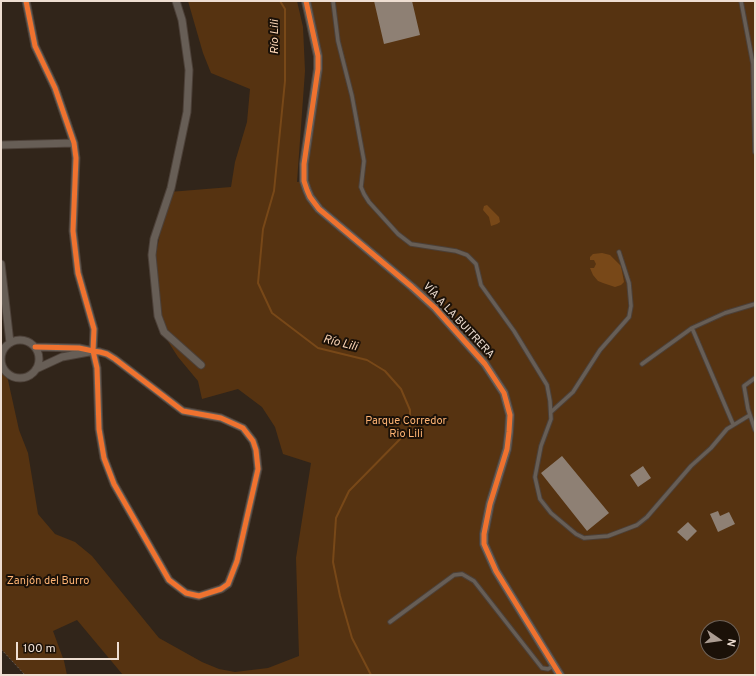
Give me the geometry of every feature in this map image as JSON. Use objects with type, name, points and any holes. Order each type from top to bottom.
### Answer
[{"type":"street","points":[[26,1],[35,46],[55,88],[74,143],[76,158],[73,231],[78,273],[94,329],[93,351],[97,368],[100,429],[104,458],[114,484],[168,580],[186,593],[199,596],[220,589],[228,584],[236,561],[258,469],[258,458],[253,441],[243,428],[232,422],[221,418],[183,411],[115,358],[93,351],[69,347],[35,347],[23,340],[10,343],[2,353],[3,370],[21,378],[30,375],[36,369],[62,357],[93,351]]},
{"type":"street","points":[[176,1],[182,20],[188,70],[187,112],[171,188],[154,239],[152,255],[158,316],[164,332],[201,365]]},
{"type":"street","name":"VÍA A LA BUITRERA","points":[[306,1],[318,56],[318,69],[304,164],[304,181],[310,198],[319,209],[435,308],[485,364],[504,393],[510,415],[507,449],[490,504],[484,534],[484,544],[496,572],[560,675]]},
{"type":"street","points":[[1,145],[74,143]]},
{"type":"street","points":[[1,264],[10,343]]},
{"type":"street","points":[[35,347],[39,358],[36,369]]},
{"type":"lane","points":[[333,1],[338,41],[352,96],[364,162],[362,187],[364,194],[369,202],[398,234],[411,244],[456,251],[467,255],[476,264],[480,284],[543,378],[549,393],[551,412],[549,427],[541,446],[535,476],[540,499],[550,513],[576,534],[584,538],[612,535],[637,525],[647,517],[690,466],[711,448],[734,424],[750,415]]},
{"type":"lane","points":[[741,1],[753,64],[755,152]]},
{"type":"lane","points":[[551,412],[573,392],[600,350],[629,317],[631,306],[629,283],[619,252]]},
{"type":"lane","points":[[642,364],[692,328],[708,320],[755,304]]},
{"type":"lane","points":[[692,328],[734,424]]},
{"type":"lane","points":[[755,378],[744,386],[750,415],[755,430]]},
{"type":"lane","points":[[390,622],[454,575],[462,574],[474,581],[542,668],[548,669],[554,666]]},
{"type":"path","points":[[1,649],[25,675]]},
{"type":"green space","points":[[188,1],[297,1],[303,27],[305,71],[297,182],[304,181],[318,69],[306,1],[755,1],[755,675],[123,675],[77,620],[53,631],[64,661],[67,675],[25,675],[1,649],[1,370],[6,371],[19,430],[28,453],[38,514],[55,534],[75,542],[92,556],[159,638],[202,662],[219,669],[235,672],[268,668],[299,656],[296,558],[311,463],[283,454],[275,427],[262,407],[238,389],[202,399],[198,381],[178,357],[160,329],[153,267],[169,192],[231,187],[235,162],[247,122],[250,89],[211,73],[203,53]]},
{"type":"shaded area","points":[[487,205],[499,217],[500,222],[497,224],[491,226],[489,217],[483,210],[484,206]]},
{"type":"shaded area","points":[[602,253],[610,255],[621,266],[624,282],[621,285],[615,287],[603,283],[598,281],[593,275],[590,268],[594,268],[596,264],[594,260],[590,260],[590,257],[593,254]]},
{"type":"building","points":[[374,1],[412,1],[420,35],[384,44]]},
{"type":"building","points":[[562,456],[609,513],[587,531],[541,473]]},
{"type":"building","points":[[643,466],[651,478],[638,487],[630,475]]},
{"type":"building","points":[[718,511],[720,516],[729,512],[735,524],[718,532],[710,514]]},
{"type":"building","points":[[688,522],[697,531],[687,541],[677,532]]},
{"type":"waterway","name":"Río Lili","points":[[280,1],[285,9],[285,81],[274,191],[263,229],[258,283],[272,313],[318,348],[367,360],[385,371],[401,389],[410,410],[410,429],[349,491],[336,518],[333,562],[340,596],[352,638],[371,675]]},
{"type":"cycle path","points":[[26,1],[35,46],[55,88],[74,143],[76,158],[73,231],[78,273],[94,329],[93,351],[97,368],[99,429],[104,458],[114,484],[169,580],[186,593],[199,596],[221,589],[228,584],[237,561],[258,469],[256,450],[253,441],[243,428],[221,418],[183,411],[107,354],[100,352],[93,351],[79,348],[35,347]]},
{"type":"cycle path","points":[[306,1],[318,56],[318,69],[304,164],[304,181],[307,190],[310,197],[319,209],[435,308],[485,364],[504,393],[510,415],[507,449],[490,504],[484,534],[484,544],[496,571],[560,675]]},
{"type":"park label","name":"Parque Corredor Rio Lili","points":[[406,428]]},
{"type":"park label","name":"Zanjón del Burro","points":[[48,582]]}]
